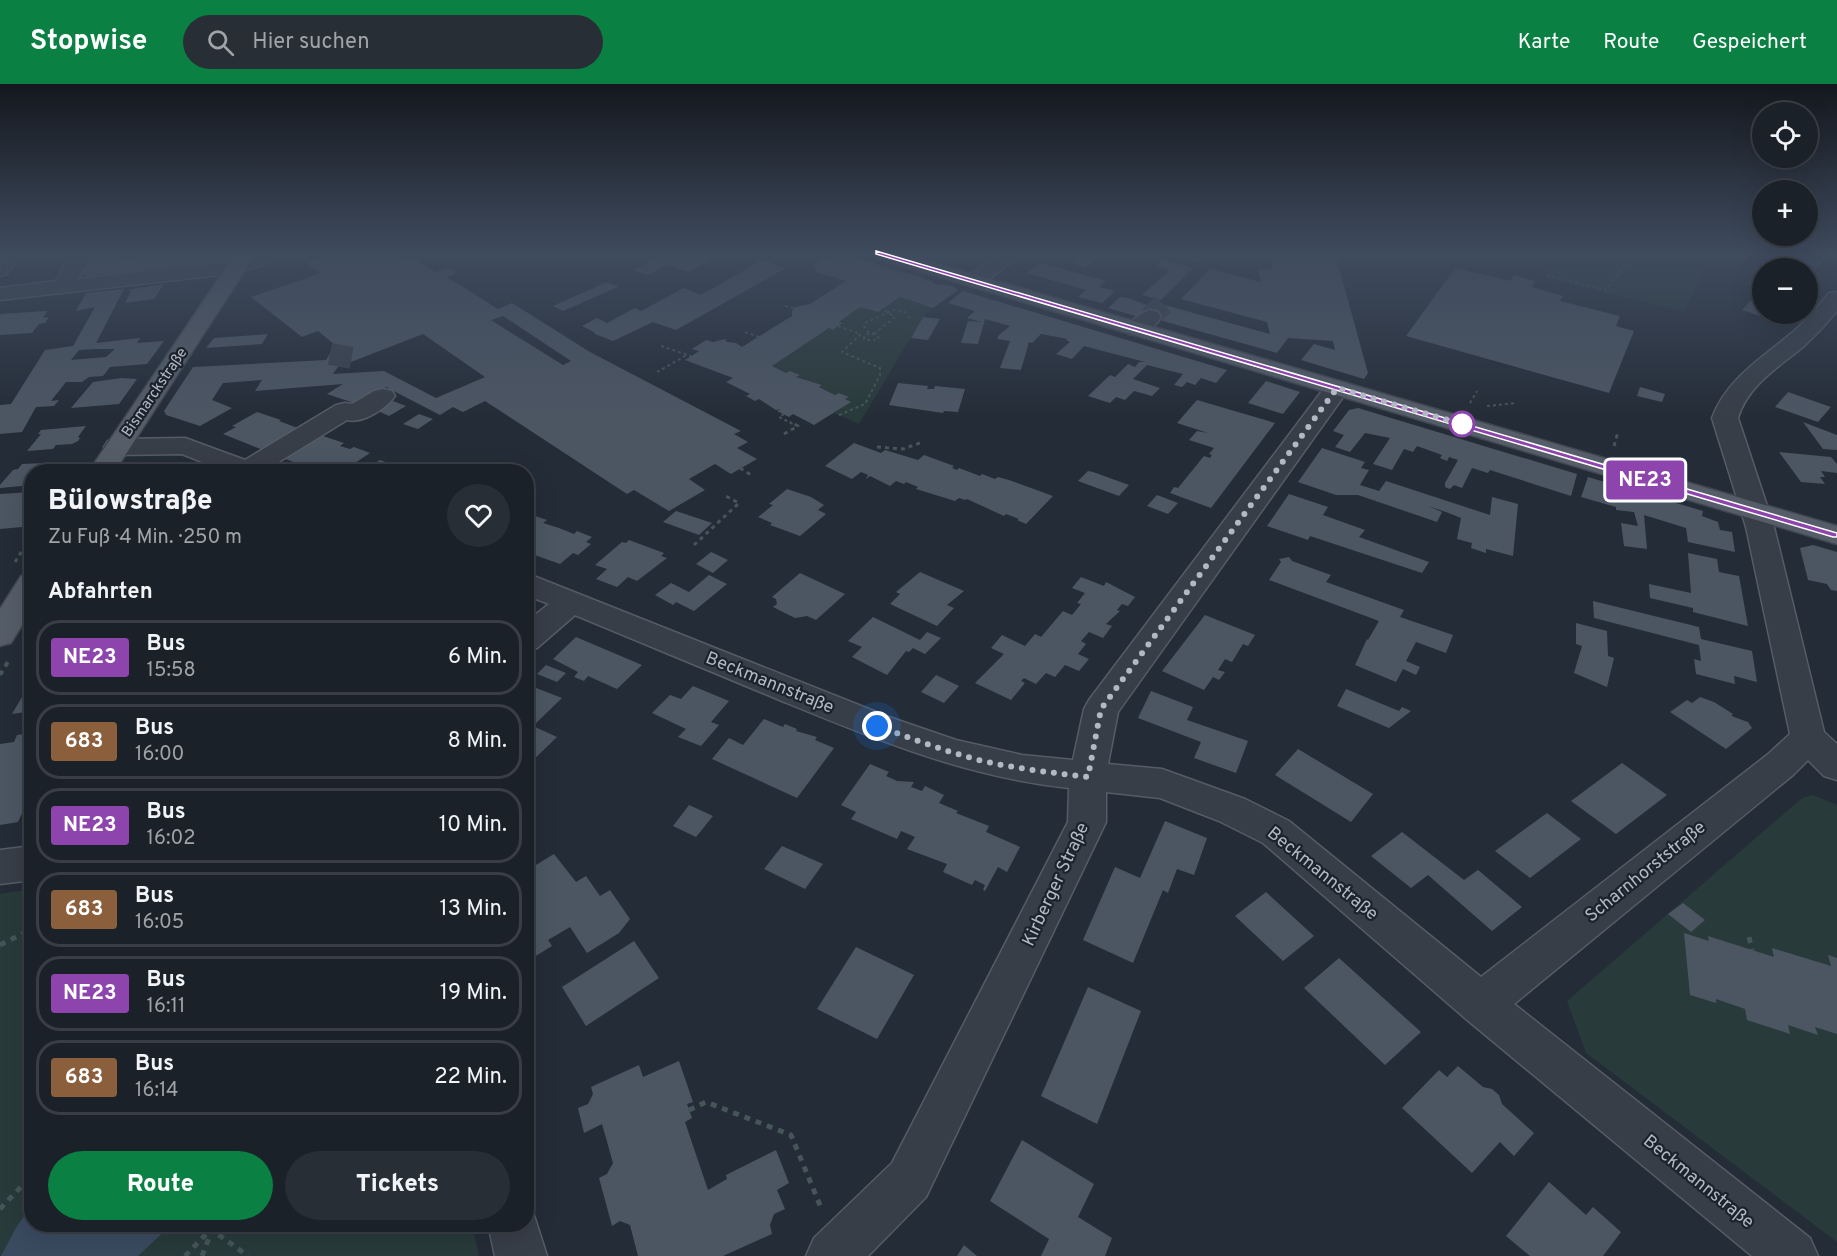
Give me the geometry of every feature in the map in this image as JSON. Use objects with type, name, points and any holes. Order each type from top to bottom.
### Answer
[{"type":"main road","name":"Bismarckstraße","points":[[106,464],[210,308]]},
{"type":"main road","points":[[1082,308],[1144,323],[1337,388],[1837,535]]},
{"type":"main road","points":[[0,635],[24,596]]},
{"type":"street","points":[[1828,308],[1806,332],[1748,382],[1726,411],[1726,426],[1756,511],[1808,738],[1837,766]]},
{"type":"street","name":"Kirberger Straße","points":[[835,1253],[909,1180],[1088,822],[1088,777],[1101,709],[1337,388]]},
{"type":"street","points":[[259,464],[345,410],[354,414],[383,396]]},
{"type":"street","points":[[117,447],[184,446],[230,464]]},
{"type":"street","name":"Beckmannstraße","points":[[534,586],[877,726],[954,753],[1022,769],[1162,783],[1255,820],[1276,832],[1481,1004],[1792,1256]]},
{"type":"street","points":[[534,633],[572,601]]},
{"type":"street","name":"Scharnhorststraße","points":[[1481,1004],[1780,765],[1808,738]]},
{"type":"street","points":[[0,867],[24,864]]},
{"type":"street","points":[[515,1232],[521,1256]]},
{"type":"path","points":[[874,334],[894,320],[894,315],[882,309]]},
{"type":"path","points":[[869,333],[864,324],[896,309],[904,311],[910,318]]},
{"type":"path","points":[[838,326],[863,334],[879,336],[874,341],[865,340],[863,334]]},
{"type":"path","points":[[745,332],[759,337]]},
{"type":"path","points":[[839,415],[865,404],[880,375],[880,368],[870,361],[842,352],[863,334]]},
{"type":"path","points":[[657,372],[689,355],[661,346]]},
{"type":"path","points":[[1469,404],[1477,391]]},
{"type":"path","points":[[1477,406],[1516,403]]},
{"type":"path","points":[[784,414],[779,417],[798,426],[784,434]]},
{"type":"path","points":[[877,447],[903,450],[920,443]]},
{"type":"path","points":[[740,468],[752,475]]},
{"type":"path","points":[[694,545],[739,503],[724,495]]},
{"type":"path","points":[[0,945],[24,934]]},
{"type":"path","points":[[1749,937],[1752,950]]},
{"type":"path","points":[[689,1110],[706,1102],[791,1135],[835,1253]]},
{"type":"path","points":[[0,1209],[24,1184]]},
{"type":"path","points":[[185,1256],[210,1232]]},
{"type":"path","points":[[202,1256],[211,1232]]},
{"type":"path","points":[[215,1232],[248,1256]]},
{"type":"shaded area","points":[[859,308],[878,312],[884,308],[933,308],[923,317],[859,424],[834,413],[850,402],[845,399],[848,397],[840,393],[835,395],[819,387],[822,385],[796,377],[799,374],[790,371],[786,373],[772,366],[829,328],[833,330],[842,324],[839,322]]},
{"type":"shaded area","points":[[1666,308],[1686,308],[1684,312]]},
{"type":"shaded area","points":[[1813,795],[1837,805],[1837,1242],[1586,1053],[1567,1001],[1802,798]]},
{"type":"shaded area","points":[[24,890],[24,1232],[474,1232],[479,1256],[0,1256],[0,894]]},
{"type":"water","points":[[24,1216],[24,1232],[164,1232],[138,1256],[1,1256]]},
{"type":"building","points":[[78,308],[92,308],[76,311]]},
{"type":"building","points":[[95,308],[114,308],[96,343],[140,338],[137,343],[164,341],[147,364],[110,367],[103,376],[89,377],[82,382],[66,382],[51,401],[59,400],[54,406],[36,407],[22,432],[0,434],[0,405],[11,404],[45,350],[73,346]],"holes":[[[115,349],[106,357],[71,360],[79,350]]]},
{"type":"building","points":[[265,308],[519,308],[590,352],[741,431],[734,434],[748,442],[737,448],[757,459],[731,474],[715,464],[689,479],[705,490],[669,511],[634,490],[627,494],[485,401],[463,412],[453,407],[440,415],[386,387],[357,404],[327,394],[343,384],[255,391],[262,380],[223,383],[212,400],[232,408],[200,426],[166,415],[164,411],[193,367],[326,360],[335,345],[318,331],[302,337]],"holes":[[[503,316],[571,361],[563,365],[491,320]],[[423,334],[485,377],[436,398],[384,371],[333,374],[338,367]]]},
{"type":"building","points":[[556,308],[571,308],[563,311]]},
{"type":"building","points":[[635,308],[641,311],[647,308],[716,308],[676,330],[653,322],[613,341],[582,326],[597,318],[607,323]]},
{"type":"building","points":[[794,308],[859,308],[839,322],[843,323],[833,330],[829,328],[772,366],[822,385],[819,387],[835,395],[839,393],[849,397],[845,399],[851,402],[814,425],[793,414],[789,417],[777,411],[781,409],[776,410],[759,399],[755,401],[746,396],[750,394],[726,382],[733,378],[685,360],[699,351],[692,349],[706,340],[713,342],[725,339],[727,342],[736,343],[742,347],[792,316]]},
{"type":"building","points":[[862,308],[884,308],[878,312]]},
{"type":"building","points":[[964,308],[1019,308],[1227,370],[1216,383],[1201,378],[1195,385],[1187,382],[1182,387],[1174,385],[1183,374],[1147,365],[1133,379],[1160,388],[1152,396],[1134,391],[1125,400],[1116,397],[1110,403],[1088,396],[1110,375],[1115,377],[1128,364],[1135,367],[1139,362],[1145,362],[1084,346],[1072,359],[1056,354],[1070,342],[1066,340],[1068,339],[1041,334],[1032,343],[1029,342],[1021,370],[1000,368],[1010,341],[997,339],[1010,326],[985,319],[978,344],[961,343],[968,321],[982,322],[967,318],[975,311]]},
{"type":"building","points":[[1108,308],[1174,308],[1270,334],[1267,322],[1214,308],[1350,308],[1368,373],[1364,379],[1301,360],[1314,344],[1335,350],[1333,341],[1288,338],[1277,353]]},
{"type":"building","points":[[1426,308],[1587,308],[1620,316],[1616,326],[1634,331],[1609,393],[1406,336]]},
{"type":"building","points":[[1752,308],[1752,313],[1742,310]]},
{"type":"building","points":[[47,311],[43,318],[49,317],[45,323],[39,324],[32,333],[0,335],[0,314]]},
{"type":"building","points":[[923,317],[940,319],[928,340],[911,338]]},
{"type":"building","points":[[268,334],[262,344],[206,348],[214,338]]},
{"type":"building","points":[[121,378],[137,379],[119,404],[71,408],[93,382]]},
{"type":"building","points":[[1266,381],[1300,392],[1283,414],[1248,403]]},
{"type":"building","points":[[898,383],[928,386],[927,389],[934,389],[935,386],[965,389],[958,412],[944,411],[943,413],[889,405]]},
{"type":"building","points":[[1640,387],[1665,394],[1662,402],[1637,396]]},
{"type":"building","points":[[1788,392],[1831,407],[1818,422],[1775,407]]},
{"type":"building","points":[[1197,400],[1275,423],[1211,508],[1170,493],[1174,487],[1178,488],[1204,456],[1210,458],[1212,455],[1209,454],[1214,448],[1189,440],[1197,431],[1208,433],[1177,423]]},
{"type":"building","points":[[393,401],[406,406],[389,416],[376,410]]},
{"type":"building","points":[[1358,408],[1577,474],[1571,496],[1490,470],[1488,473],[1472,468],[1462,488],[1454,485],[1450,489],[1445,487],[1445,483],[1458,460],[1449,457],[1447,461],[1440,458],[1442,455],[1417,446],[1413,452],[1404,449],[1392,470],[1373,464],[1390,438],[1365,433],[1350,452],[1335,447],[1344,435],[1333,431],[1349,410]]},
{"type":"building","points":[[257,412],[303,430],[263,450],[223,434],[236,427],[232,426]]},
{"type":"building","points":[[419,414],[433,419],[418,429],[403,424]]},
{"type":"building","points":[[1803,422],[1837,435],[1837,450],[1823,449]]},
{"type":"building","points":[[86,426],[78,437],[80,438],[78,441],[72,444],[56,445],[53,449],[27,451],[41,434],[38,434],[41,430]]},
{"type":"building","points":[[317,434],[344,443],[340,446],[350,449],[354,447],[370,453],[354,464],[299,464],[283,458]]},
{"type":"building","points":[[854,443],[881,453],[885,450],[918,460],[924,455],[954,466],[952,468],[957,470],[959,468],[995,479],[998,477],[1053,496],[1026,524],[1017,520],[1019,519],[1006,514],[1004,516],[967,499],[959,498],[955,501],[916,489],[918,487],[906,482],[904,484],[896,481],[890,486],[870,476],[866,479],[868,475],[861,472],[852,479],[825,466]]},
{"type":"building","points":[[1322,448],[1365,462],[1361,468],[1369,470],[1360,485],[1379,491],[1386,481],[1490,515],[1492,497],[1518,504],[1513,556],[1486,549],[1486,553],[1471,548],[1472,543],[1457,539],[1461,518],[1446,512],[1428,506],[1442,512],[1437,522],[1358,495],[1336,495],[1298,482]]},
{"type":"building","points":[[1779,452],[1831,457],[1837,464],[1837,473],[1821,471],[1825,477],[1820,477],[1825,484],[1801,482]]},
{"type":"building","points":[[380,460],[391,464],[374,464]]},
{"type":"building","points":[[45,463],[24,464],[24,486],[0,488],[13,470],[18,469],[22,464]]},
{"type":"building","points":[[1088,471],[1129,485],[1119,496],[1078,481]]},
{"type":"building","points":[[1588,477],[1703,511],[1702,516],[1718,522],[1720,530],[1732,532],[1735,552],[1688,542],[1686,528],[1644,515],[1647,549],[1624,546],[1621,523],[1638,526],[1634,512],[1616,510],[1616,507],[1581,497]]},
{"type":"building","points":[[787,489],[811,497],[824,505],[818,510],[826,514],[800,536],[770,525],[772,523],[758,517]]},
{"type":"building","points":[[24,492],[24,524],[22,527],[0,529],[0,494]]},
{"type":"building","points":[[1289,494],[1328,507],[1323,515],[1365,530],[1359,537],[1429,562],[1422,573],[1310,536],[1308,540],[1267,526]]},
{"type":"building","points":[[1157,495],[1178,503],[1168,514],[1147,506]]},
{"type":"building","points":[[676,511],[712,523],[699,535],[663,522]]},
{"type":"building","points":[[534,516],[547,520],[543,523],[574,534],[577,531],[592,537],[586,542],[591,544],[578,555],[573,553],[560,564],[534,555]]},
{"type":"building","points":[[629,540],[664,553],[661,556],[667,558],[637,581],[628,577],[617,587],[596,579],[607,569],[595,565],[622,542],[626,543]]},
{"type":"building","points":[[1813,545],[1837,552],[1837,591],[1831,590],[1827,584],[1808,580],[1800,548]]},
{"type":"building","points":[[711,552],[728,560],[713,573],[696,564]]},
{"type":"building","points":[[1688,553],[1717,559],[1719,572],[1739,576],[1748,626],[1693,612],[1693,608],[1650,598],[1649,584],[1691,593]]},
{"type":"building","points":[[1289,557],[1292,561],[1331,575],[1326,582],[1404,610],[1400,617],[1453,635],[1446,653],[1416,642],[1406,661],[1420,667],[1416,675],[1403,669],[1396,682],[1355,665],[1367,639],[1379,621],[1269,580],[1281,562],[1279,559]]},
{"type":"building","points":[[920,572],[964,591],[947,605],[954,608],[937,626],[890,604],[900,594],[896,592]]},
{"type":"building","points":[[800,573],[845,594],[816,620],[807,616],[795,618],[773,607],[777,604],[776,599],[772,597]]},
{"type":"building","points":[[709,575],[727,584],[694,611],[676,602],[673,605],[655,595],[671,583],[689,592]]},
{"type":"building","points":[[1081,577],[1104,586],[1106,582],[1135,597],[1128,606],[1122,604],[1117,610],[1120,611],[1106,624],[1112,626],[1103,638],[1089,632],[1081,641],[1086,644],[1078,654],[1089,659],[1079,671],[1065,665],[1055,677],[1046,673],[1036,684],[1024,678],[1021,681],[1025,683],[1011,700],[975,683],[1004,654],[991,648],[1002,635],[1025,646],[1035,634],[1041,637],[1063,611],[1072,615],[1081,604],[1077,603],[1085,593],[1072,588]]},
{"type":"building","points":[[1593,601],[1699,627],[1701,639],[1752,651],[1757,682],[1734,676],[1735,684],[1696,674],[1694,659],[1701,661],[1699,645],[1594,618]]},
{"type":"building","points":[[1205,615],[1255,635],[1248,646],[1243,644],[1232,662],[1225,659],[1218,670],[1225,672],[1219,680],[1213,677],[1204,690],[1162,671]]},
{"type":"building","points":[[873,617],[920,640],[927,632],[941,638],[925,654],[913,648],[909,652],[906,651],[887,675],[852,657],[862,647],[848,641]]},
{"type":"building","points":[[1576,623],[1607,631],[1608,656],[1614,658],[1607,687],[1574,673],[1582,646],[1576,644]]},
{"type":"building","points":[[576,637],[642,665],[617,689],[588,676],[584,681],[574,677],[578,672],[553,659]]},
{"type":"building","points":[[546,665],[566,673],[557,682],[537,674]]},
{"type":"building","points":[[936,675],[959,686],[944,703],[921,692]]},
{"type":"building","points":[[693,686],[729,701],[711,722],[719,725],[701,746],[678,737],[686,729],[652,713],[670,695],[681,699]]},
{"type":"building","points":[[534,687],[562,698],[534,725]]},
{"type":"building","points":[[1346,689],[1399,711],[1402,707],[1411,711],[1389,728],[1337,706]]},
{"type":"building","points":[[1151,691],[1193,707],[1187,720],[1248,741],[1236,773],[1194,758],[1201,742],[1138,718]]},
{"type":"building","points":[[24,694],[24,712],[12,714]]},
{"type":"building","points":[[1700,697],[1714,702],[1734,717],[1748,722],[1752,728],[1726,749],[1670,712],[1687,700],[1692,703]]},
{"type":"building","points":[[764,719],[783,727],[785,724],[797,729],[796,731],[817,737],[815,740],[834,748],[797,798],[712,759],[729,738],[743,745]]},
{"type":"building","points":[[534,726],[557,737],[534,759]]},
{"type":"building","points":[[24,734],[24,809],[18,822],[0,825],[0,744],[14,742],[17,735]]},
{"type":"building","points":[[1298,749],[1373,794],[1351,822],[1275,775]]},
{"type":"building","points":[[1622,763],[1667,795],[1616,834],[1571,801]]},
{"type":"building","points":[[870,764],[889,772],[886,776],[897,781],[914,782],[911,787],[922,791],[925,786],[944,795],[939,803],[958,811],[956,813],[989,826],[986,832],[1020,847],[1007,872],[998,867],[985,891],[983,890],[985,885],[975,880],[972,885],[943,872],[947,864],[907,849],[915,837],[901,831],[897,839],[851,819],[856,812],[841,805]]},
{"type":"building","points":[[689,805],[713,816],[696,837],[673,826]]},
{"type":"building","points":[[1547,813],[1581,839],[1530,878],[1495,851]]},
{"type":"building","points":[[1165,821],[1207,838],[1194,875],[1177,869],[1168,893],[1163,890],[1133,963],[1083,940],[1115,867],[1140,878]]},
{"type":"building","points":[[1402,832],[1464,880],[1478,870],[1522,907],[1492,931],[1428,875],[1411,888],[1371,856]]},
{"type":"building","points":[[782,846],[823,864],[805,889],[764,869]]},
{"type":"building","points":[[554,854],[576,882],[586,876],[600,896],[610,890],[630,919],[619,933],[587,953],[570,927],[548,940],[552,946],[534,957],[534,866]]},
{"type":"building","points":[[1266,892],[1314,936],[1283,961],[1235,916]]},
{"type":"building","points":[[1683,903],[1705,920],[1691,932],[1668,914]]},
{"type":"building","points":[[1684,933],[1709,941],[1708,936],[1774,957],[1772,948],[1831,966],[1828,955],[1837,958],[1837,1034],[1815,1027],[1818,1035],[1788,1025],[1790,1034],[1747,1020],[1745,1009],[1716,999],[1716,1003],[1690,995]]},
{"type":"building","points":[[634,941],[659,978],[586,1026],[562,987]]},
{"type":"building","points":[[856,947],[914,975],[877,1039],[817,1009]]},
{"type":"building","points":[[1339,958],[1421,1032],[1385,1065],[1304,988]]},
{"type":"building","points":[[1088,987],[1141,1011],[1097,1124],[1041,1096]]},
{"type":"building","points":[[679,1061],[693,1102],[687,1104],[692,1118],[685,1122],[708,1190],[727,1179],[726,1175],[776,1150],[789,1183],[777,1190],[785,1209],[774,1214],[770,1225],[772,1234],[723,1256],[638,1256],[630,1225],[620,1221],[612,1226],[599,1178],[607,1174],[613,1163],[602,1124],[584,1133],[578,1108],[588,1104],[593,1094],[591,1087],[639,1065],[643,1077]]},
{"type":"building","points":[[1458,1066],[1483,1087],[1492,1089],[1499,1095],[1502,1104],[1534,1133],[1514,1156],[1500,1142],[1472,1173],[1402,1108],[1439,1070],[1447,1077]]},
{"type":"building","points":[[1022,1140],[1094,1184],[1078,1217],[1112,1238],[1105,1256],[1041,1256],[1049,1239],[990,1201]]},
{"type":"building","points":[[1549,1182],[1586,1215],[1593,1207],[1621,1232],[1603,1256],[1530,1256],[1506,1236]]},
{"type":"building","points":[[964,1245],[977,1256],[957,1256]]},
{"type":"tunnel","points":[[1150,317],[1159,308]]},
{"type":"tunnel","points":[[330,354],[358,359]]},
{"type":"bus line","name":"NE23","points":[[1066,308],[1837,535]]},
{"type":"route","points":[[877,726],[985,762],[1088,777],[1101,709],[1337,388],[1462,424]]}]
